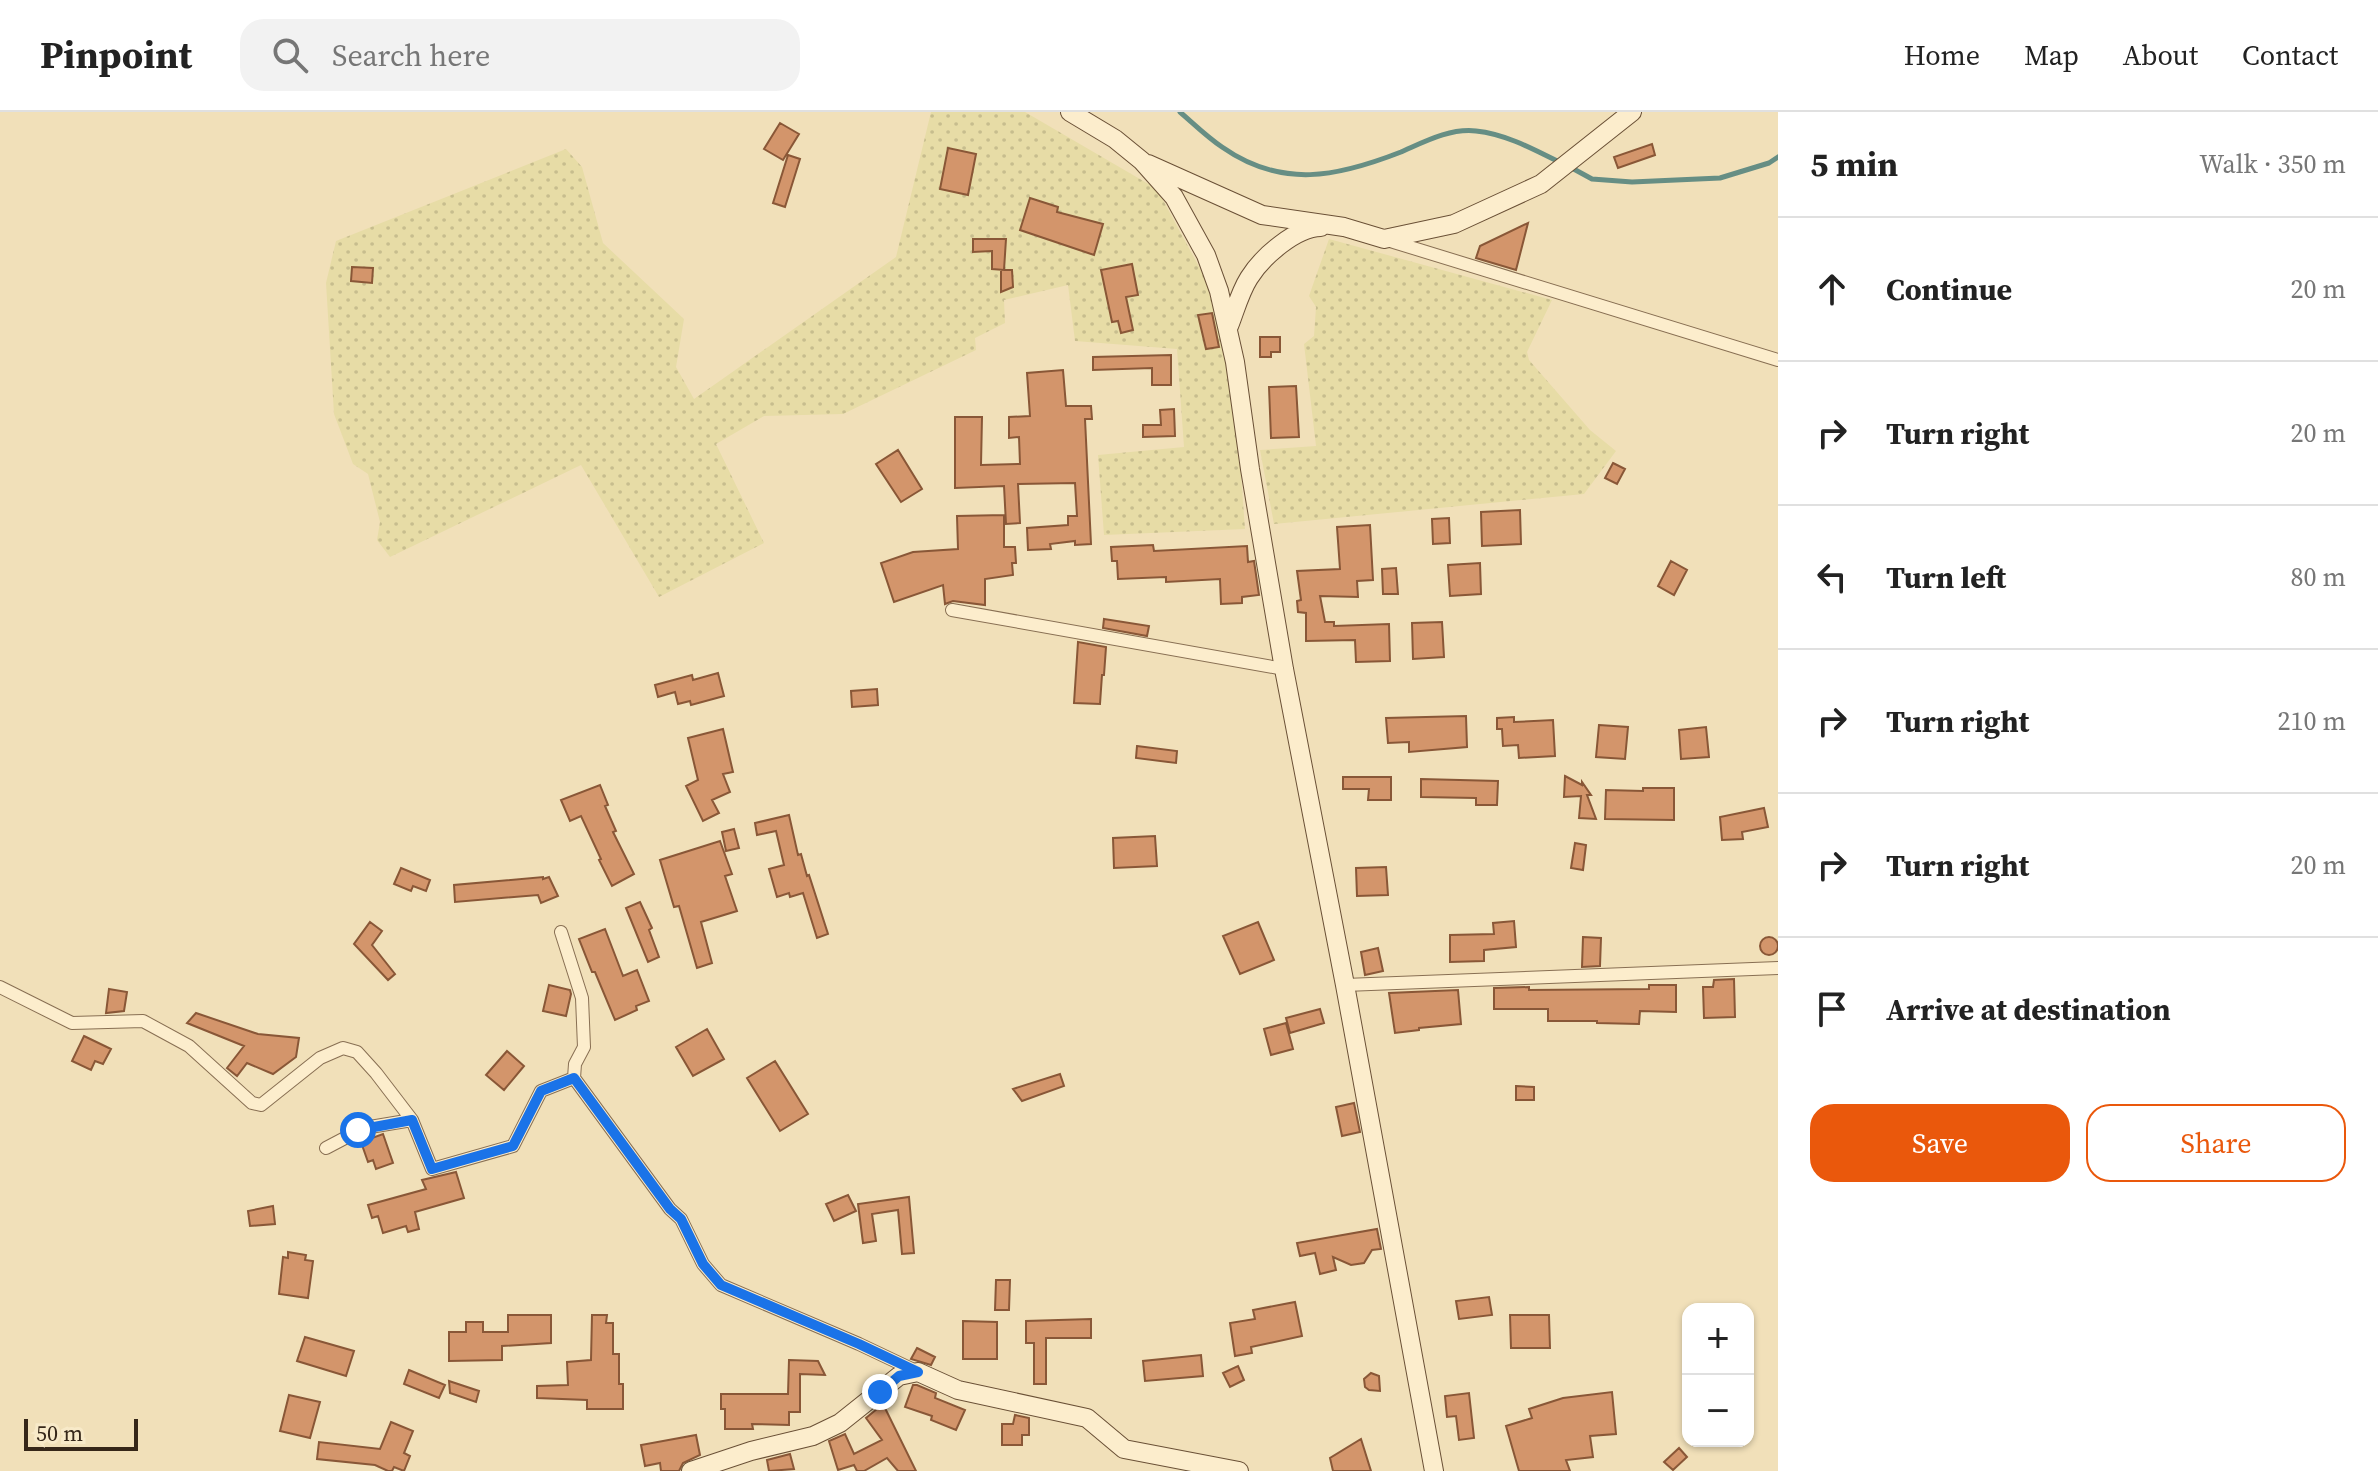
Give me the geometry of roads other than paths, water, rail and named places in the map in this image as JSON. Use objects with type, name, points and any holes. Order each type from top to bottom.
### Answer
[{"type":"main road","points":[[1070,112],[1115,139],[1142,161],[1174,197],[1190,223],[1215,279],[1229,326],[1284,669],[1434,1471]]},
{"type":"main road","points":[[1142,161],[1262,215],[1344,227],[1384,239],[1454,224],[1541,184],[1632,112]]},
{"type":"main road","points":[[1229,326],[1249,277],[1283,242],[1314,227],[1344,227]]},
{"type":"main road","points":[[691,1471],[751,1451],[813,1436],[840,1423],[899,1376],[918,1372],[958,1390],[1087,1418],[1124,1449],[1239,1471]]},
{"type":"street","points":[[1384,239],[1778,360]]},
{"type":"street","points":[[952,610],[1284,669]]},
{"type":"street","points":[[561,932],[582,998],[584,1047],[575,1064],[574,1078],[670,1209],[681,1219],[703,1264],[721,1285],[918,1372]]},
{"type":"street","points":[[1345,985],[1778,968]]},
{"type":"street","points":[[0,987],[72,1023],[143,1021],[189,1046],[252,1103],[261,1105],[320,1058],[343,1048],[357,1052],[412,1120],[432,1169],[513,1146],[541,1091],[574,1078]]},
{"type":"street","points":[[326,1148],[364,1128],[412,1120]]},
{"type":"waterway","points":[[1180,112],[1216,143],[1244,160],[1288,174],[1310,175],[1354,168],[1437,137],[1466,131],[1509,139],[1561,163]]},
{"type":"waterway","points":[[1570,167],[1592,179],[1632,182],[1720,178],[1769,163],[1778,157]]}]
